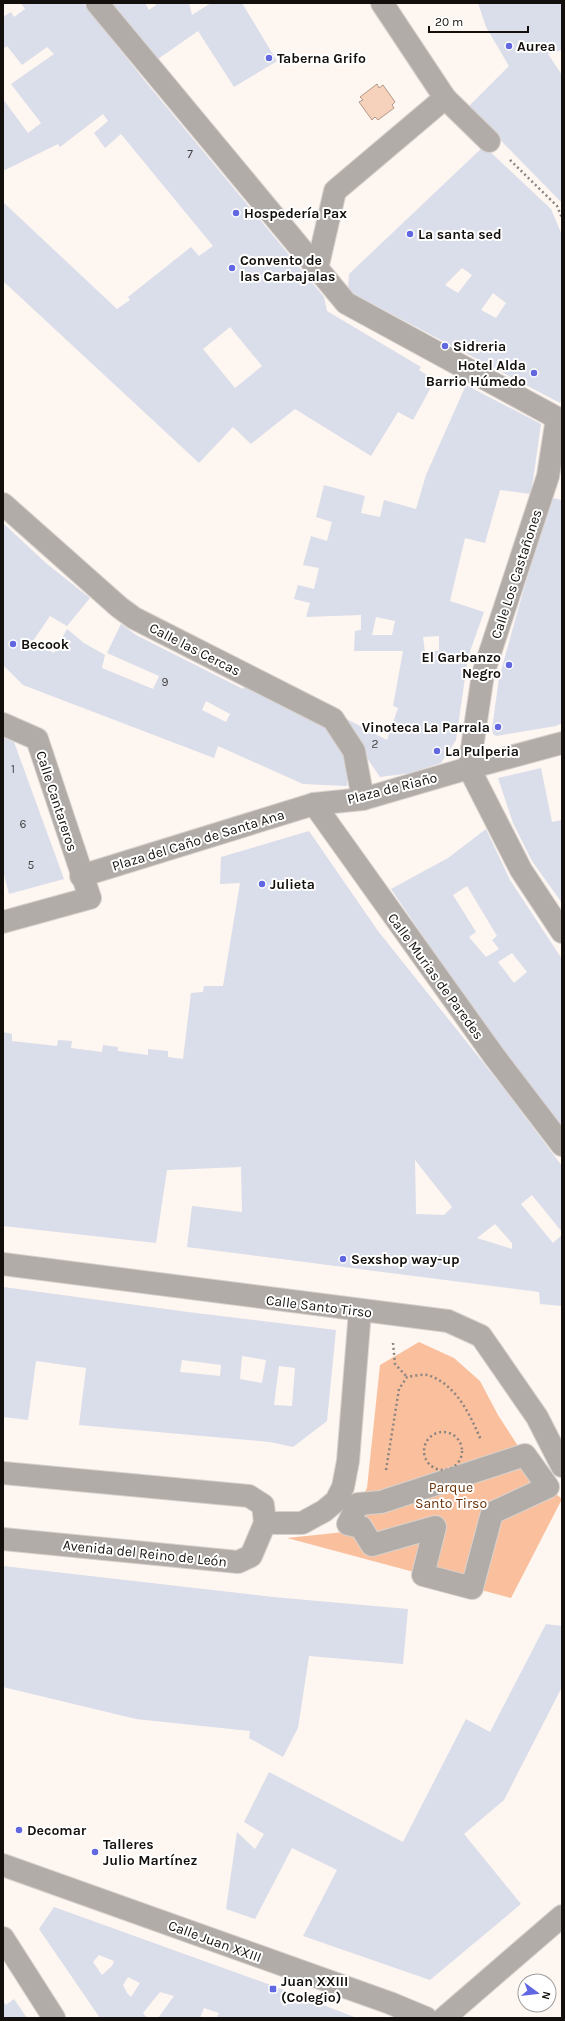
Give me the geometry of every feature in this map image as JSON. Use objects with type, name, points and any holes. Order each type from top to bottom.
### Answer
[{"type":"street","points":[[97,3],[316,269],[346,303],[559,415]]},
{"type":"street","points":[[382,3],[445,98],[489,141]]},
{"type":"street","points":[[316,269],[335,191],[445,98]]},
{"type":"street","name":"Calle Los Castañones","points":[[469,768],[483,674],[555,478],[559,415]]},
{"type":"street","name":"Calle las Cercas","points":[[3,504],[107,598],[134,618],[333,719],[354,751],[363,799]]},
{"type":"street","name":"Calle Cantareros","points":[[3,724],[37,739],[81,876],[90,898],[3,922]]},
{"type":"street","name":"Plaza de Riaño","points":[[314,804],[363,799],[469,768],[562,744]]},
{"type":"street","points":[[469,768],[521,870],[562,932]]},
{"type":"street","name":"Plaza del Caño de Santa Ana","points":[[81,876],[314,804]]},
{"type":"street","name":"Calle Murias de Paredes","points":[[314,804],[494,1056],[562,1145]]},
{"type":"street","name":"Calle Santo Tirso","points":[[3,1264],[391,1315],[448,1321],[481,1336],[536,1417],[562,1466]]},
{"type":"street","points":[[3,1473],[249,1496],[263,1505],[265,1524],[302,1523],[324,1511],[336,1501],[342,1487],[348,1461],[360,1311]]},
{"type":"street","points":[[536,1417],[558,1427],[562,1426]]},
{"type":"street","points":[[525,1455],[548,1487],[492,1513],[472,1588],[423,1574],[436,1527],[372,1545],[361,1527],[348,1524],[358,1504],[382,1502],[525,1455]]},
{"type":"street","name":"Avenida del Reino de León","points":[[3,1539],[238,1562],[251,1556],[265,1524]]},
{"type":"street","name":"Calle Juan XXIII","points":[[3,1865],[383,2001],[426,2018]]},
{"type":"street","points":[[444,2018],[562,1916]]},
{"type":"street","points":[[3,1938],[54,2018]]},
{"type":"path","points":[[489,141],[557,206],[562,218]]},
{"type":"path","points":[[391,1315],[395,1364],[406,1377]]},
{"type":"path","points":[[406,1377],[427,1375],[448,1386],[467,1409],[492,1466]]},
{"type":"path","points":[[382,1502],[399,1389],[406,1377]]},
{"type":"green space","name":"Parque Santo Tirso","points":[[419,1342],[454,1358],[480,1381],[498,1415],[540,1480],[562,1499],[511,1598],[287,1538],[344,1532],[367,1488],[380,1365]]},
{"type":"shaded area","points":[[377,84],[379,88],[383,85],[395,102],[392,105],[394,108],[378,120],[375,117],[372,120],[359,102],[363,100],[360,97]]},
{"type":"building","name":"Convento de las Carbajalas","points":[[21,3],[83,3],[145,81],[324,297],[327,311],[421,367],[419,370],[435,380],[413,420],[398,412],[371,456],[295,409],[251,444],[233,427],[199,463],[3,281],[3,202],[117,309],[130,300],[128,297],[191,247],[199,256],[213,246],[121,134],[105,148],[94,133],[108,121],[103,114],[60,147],[58,144],[3,171],[3,99],[28,133],[41,123],[11,84],[54,54],[47,47],[22,65],[7,46],[3,49],[3,17],[11,12],[14,17],[25,9]],"holes":[[[230,327],[262,366],[235,388],[203,349]]]},
{"type":"building","points":[[112,3],[145,3],[149,10],[156,5],[154,3],[189,3],[192,15],[211,3],[242,3],[277,61],[234,87],[198,31],[158,59]]},
{"type":"building","points":[[478,3],[562,3],[562,50],[548,54],[562,75],[562,203],[468,107],[509,66],[486,27]]},
{"type":"building","points":[[484,146],[551,209],[562,235],[562,400],[560,403],[348,291],[349,274]],"holes":[[[462,268],[472,275],[458,293],[445,285]],[[493,293],[506,303],[496,318],[481,310]]]},
{"type":"building","points":[[466,385],[541,424],[531,494],[500,490],[485,543],[465,538],[450,601],[484,612],[468,657],[456,740],[441,763],[411,773],[380,777],[337,714],[387,740],[398,708],[393,706],[403,651],[354,651],[355,631],[361,630],[361,615],[306,617],[310,603],[294,599],[298,585],[314,589],[319,568],[303,565],[311,536],[327,541],[332,522],[316,517],[324,485],[365,496],[361,513],[380,517],[384,500],[416,509],[426,475]],"holes":[[[376,617],[395,621],[392,635],[372,635]],[[439,636],[439,651],[425,652],[423,637]]]},
{"type":"building","points":[[552,498],[562,500],[562,723],[556,726],[496,736],[493,734],[492,729],[499,678],[523,592]]},
{"type":"building","points":[[3,523],[47,564],[90,598],[67,626],[50,616],[33,641],[54,653],[67,629],[84,643],[105,655],[102,668],[153,689],[159,676],[107,653],[121,624],[136,635],[243,689],[246,684],[326,723],[349,754],[347,786],[303,784],[218,746],[214,758],[23,685],[3,665]],"holes":[[[206,701],[230,714],[226,722],[202,710]]]},
{"type":"building","points":[[3,737],[14,742],[64,879],[9,894],[3,871]]},
{"type":"building","points":[[541,768],[552,822],[562,820],[562,903],[532,861],[513,823],[498,778]]},
{"type":"building","points":[[486,829],[510,880],[562,959],[562,1127],[508,1061],[391,889],[448,858]],"holes":[[[467,886],[497,936],[492,940],[499,949],[486,957],[469,937],[476,932],[453,895]],[[512,953],[527,972],[514,983],[498,962]]]},
{"type":"building","points":[[309,831],[378,931],[505,1090],[562,1166],[562,1232],[532,1195],[521,1204],[553,1243],[562,1235],[562,1306],[540,1304],[539,1292],[187,1247],[192,1206],[242,1212],[241,1167],[167,1170],[156,1243],[3,1226],[3,1032],[12,1034],[12,1041],[57,1046],[58,1040],[72,1041],[71,1048],[102,1052],[103,1045],[118,1047],[118,1051],[148,1055],[148,1049],[168,1051],[168,1057],[183,1059],[191,993],[203,992],[204,986],[223,986],[240,883],[220,884],[221,857]],"holes":[[[415,1160],[452,1207],[444,1215],[416,1214]],[[495,1224],[512,1243],[512,1249],[477,1238]]]},
{"type":"building","points":[[3,1287],[336,1330],[327,1421],[293,1447],[270,1442],[79,1425],[86,1368],[36,1361],[28,1420],[3,1417]],"holes":[[[242,1356],[266,1360],[262,1383],[240,1379]],[[182,1360],[221,1365],[220,1376],[180,1372]],[[279,1366],[295,1368],[292,1406],[274,1405]]]},
{"type":"building","points":[[3,1566],[273,1597],[408,1609],[403,1664],[309,1656],[298,1728],[283,1757],[249,1738],[250,1731],[136,1719],[3,1687]]},
{"type":"building","points":[[546,1624],[562,1626],[562,1687],[504,1800],[464,1834],[521,1904],[430,1980],[303,1936],[337,1870],[292,1848],[255,1919],[226,1909],[237,1832],[255,1849],[264,1834],[244,1822],[269,1772],[403,1842],[466,1719],[490,1732]]},
{"type":"building","points":[[54,1907],[268,1984],[357,2018],[217,2018],[219,2013],[204,2008],[200,2018],[158,2018],[174,1996],[160,1992],[143,2013],[147,2018],[100,2018],[39,1929]],"holes":[[[99,1955],[114,1961],[112,1966],[102,1975],[93,1962]],[[128,1977],[140,1983],[131,1997],[123,1985]]]},
{"type":"building","points":[[14,1999],[27,2018],[3,2018],[3,2001],[6,2005]]},
{"type":"place","name":"Aurea","points":[[509,46]]},
{"type":"place","name":"Taberna Grifo","points":[[269,58]]},
{"type":"place","name":"Hospedería Pax","points":[[236,213]]},
{"type":"place","name":"La santa sed","points":[[410,234]]},
{"type":"place","name":"Convento de las Carbajalas","points":[[232,268]]},
{"type":"place","name":"Sidreria","points":[[445,346]]},
{"type":"place","name":"Hotel Alda Barrio Húmedo","points":[[534,373]]},
{"type":"place","name":"Becook","points":[[13,644]]},
{"type":"place","name":"El Garbanzo Negro","points":[[509,665]]},
{"type":"place","name":"Vinoteca La Parrala","points":[[498,727]]},
{"type":"place","name":"La Pulperia","points":[[437,751]]},
{"type":"place","name":"Julieta","points":[[262,884]]},
{"type":"place","name":"Sexshop way-up","points":[[343,1259]]},
{"type":"place","name":"Decomar","points":[[19,1830]]},
{"type":"place","name":"Talleres Julio Martínez","points":[[95,1852]]},
{"type":"place","name":"Juan XXIII (Colegio)","points":[[273,1989]]}]
